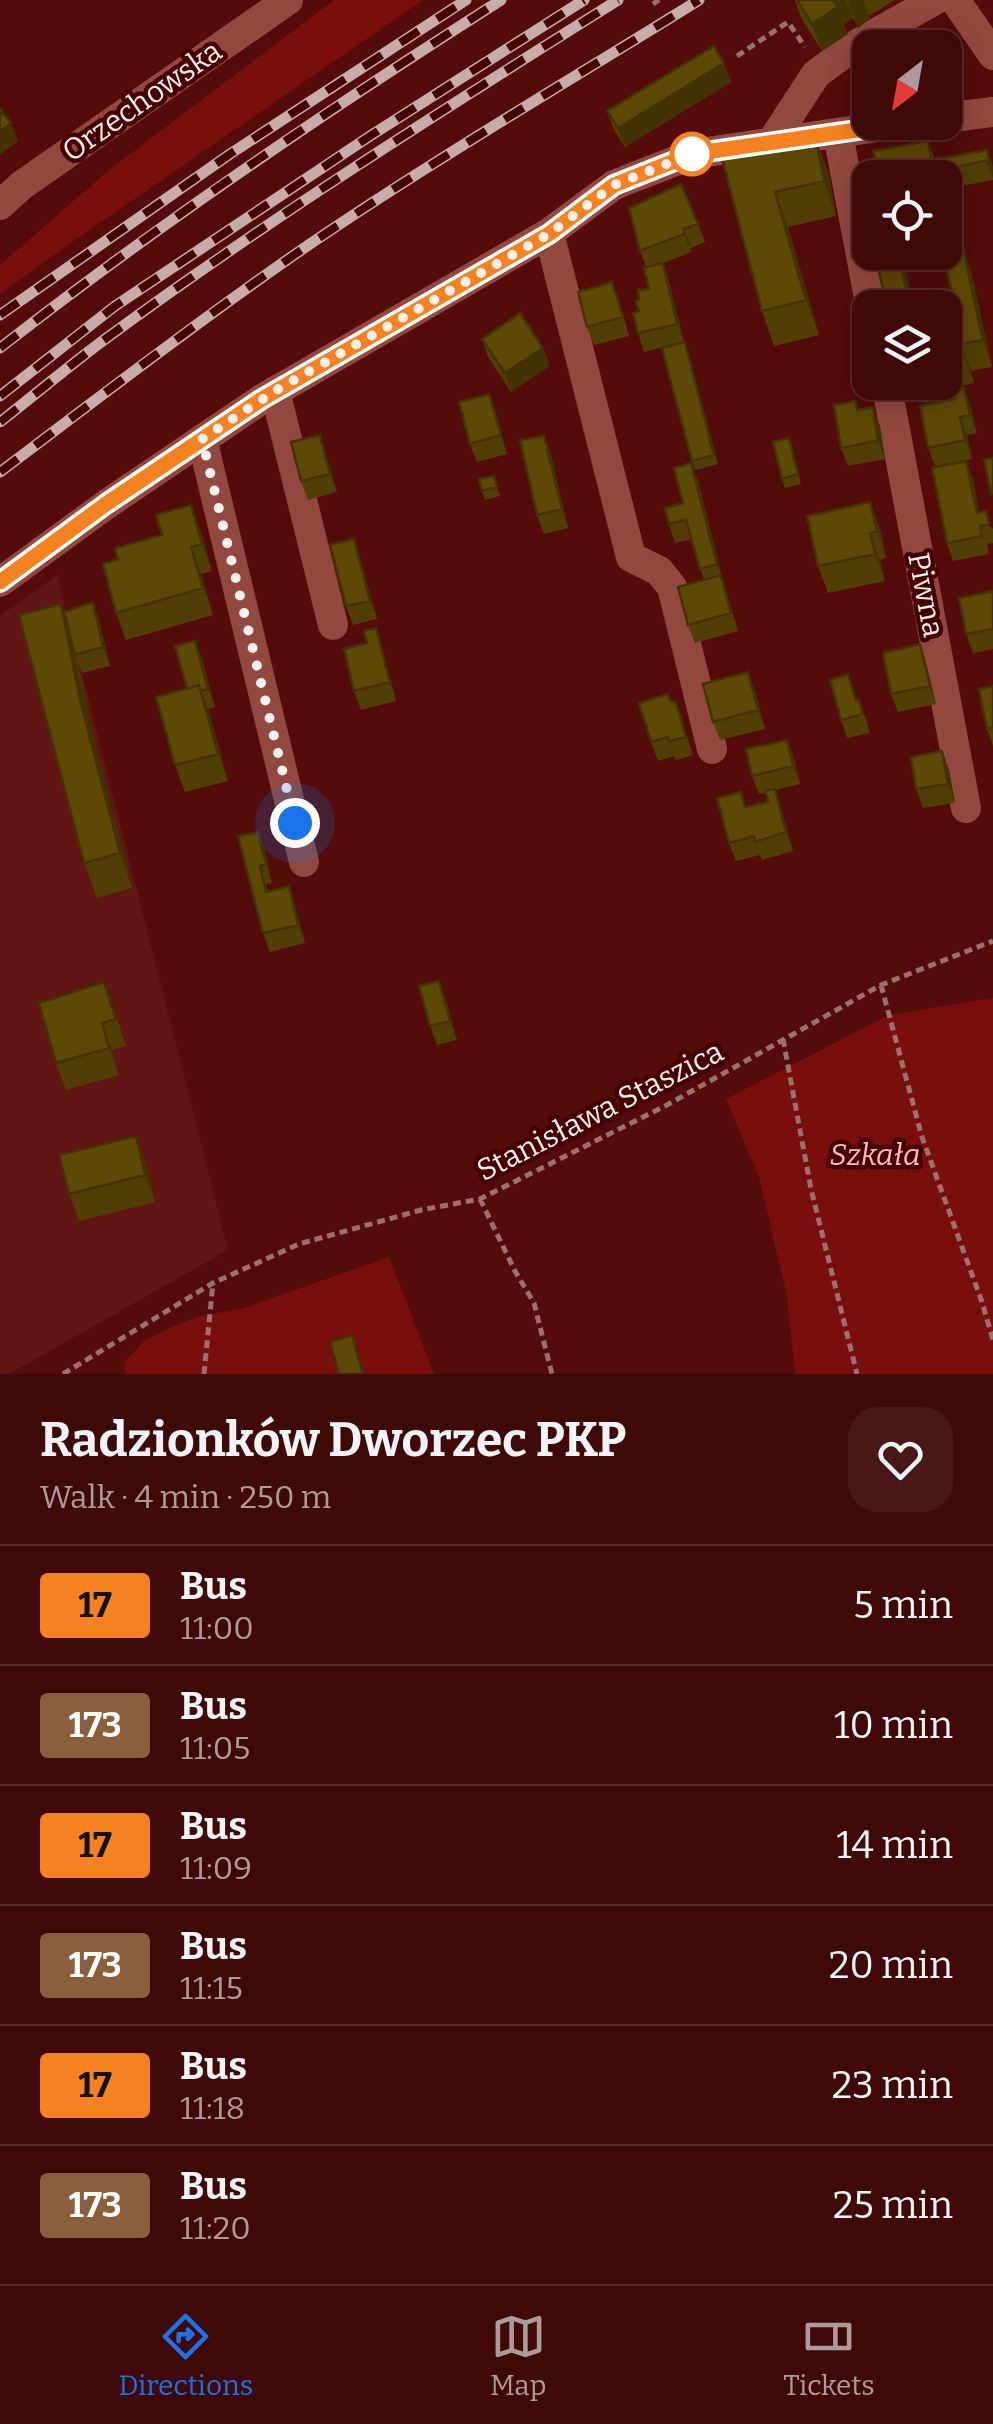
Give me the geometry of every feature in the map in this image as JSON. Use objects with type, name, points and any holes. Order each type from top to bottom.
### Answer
[{"type":"street","name":"Orzechowska","points":[[0,205],[22,185],[288,0]]},
{"type":"street","points":[[771,143],[816,74],[857,44],[935,0]]},
{"type":"street","points":[[955,0],[993,55]]},
{"type":"street","points":[[962,116],[993,111]]},
{"type":"street","points":[[0,582],[106,504],[275,391],[549,234],[614,185],[692,154],[852,132]]},
{"type":"street","points":[[838,134],[868,290]]},
{"type":"street","points":[[549,234],[631,557],[660,571],[672,586],[712,749]]},
{"type":"street","points":[[275,391],[332,624]]},
{"type":"street","name":"Piwna","points":[[889,400],[966,808]]},
{"type":"street","points":[[202,439],[304,862]]},
{"type":"path","points":[[738,56],[788,22]]},
{"type":"path","name":"Stanisława Staszica","points":[[63,1374],[213,1283],[298,1244],[421,1210],[480,1199],[667,1105],[881,986],[993,940]]},
{"type":"path","points":[[881,986],[922,1136],[993,1340]]},
{"type":"path","points":[[783,1039],[812,1189],[857,1374]]},
{"type":"path","points":[[480,1199],[514,1271],[534,1302],[552,1374]]},
{"type":"path","points":[[204,1374],[213,1283]]},
{"type":"shaded area","points":[[57,575],[228,1250],[9,1374],[0,1374],[0,616]]},
{"type":"green space","points":[[334,0],[423,0],[0,294],[0,265],[109,170]]},
{"type":"green space","name":"Szkała","points":[[993,998],[993,1374],[795,1374],[787,1296],[759,1177],[726,1099],[889,1015]]},
{"type":"green space","points":[[389,1257],[434,1374],[126,1374],[124,1363],[144,1341],[176,1325],[244,1308]]},
{"type":"building","points":[[797,0],[833,0],[838,7],[812,24]]},
{"type":"building","points":[[714,46],[724,63],[618,128],[607,111]]},
{"type":"building","points":[[0,109],[11,123],[0,131]]},
{"type":"building","points":[[816,139],[824,181],[775,192],[806,300],[762,311],[722,158]]},
{"type":"building","points":[[928,141],[933,160],[875,160],[873,151]]},
{"type":"building","points":[[987,150],[989,160],[962,166],[962,160],[933,160]]},
{"type":"building","points":[[681,184],[698,224],[684,229],[684,234],[640,251],[629,208]]},
{"type":"building","points":[[962,244],[983,340],[962,344],[962,290],[951,290],[947,270],[962,270]]},
{"type":"building","points":[[663,263],[677,324],[638,333],[633,313],[639,311],[635,301],[639,300],[638,290],[649,289],[644,268]]},
{"type":"building","points":[[879,270],[902,270],[906,290],[883,290]]},
{"type":"building","points":[[612,282],[623,317],[587,327],[578,292]]},
{"type":"building","points":[[520,313],[543,348],[505,373],[482,339]]},
{"type":"building","points":[[685,342],[714,455],[692,461],[662,348]]},
{"type":"building","points":[[962,388],[970,415],[960,417],[965,440],[928,448],[920,406],[962,400]]},
{"type":"building","points":[[489,394],[501,435],[470,444],[459,402]]},
{"type":"building","points":[[855,401],[857,410],[873,407],[878,441],[841,448],[834,405]]},
{"type":"building","points":[[320,435],[330,474],[301,481],[291,442]]},
{"type":"building","points":[[544,436],[562,509],[537,515],[520,440]]},
{"type":"building","points":[[789,438],[798,474],[782,479],[773,442]]},
{"type":"building","points":[[993,458],[993,493],[991,494],[984,460]]},
{"type":"building","points":[[966,461],[977,513],[986,511],[989,524],[980,526],[982,536],[947,543],[932,468]]},
{"type":"building","points":[[691,463],[717,564],[700,569],[686,520],[669,524],[665,508],[683,503],[674,468]]},
{"type":"building","points":[[494,476],[497,487],[482,491],[479,479]]},
{"type":"building","points":[[870,502],[877,531],[870,533],[875,554],[818,566],[807,516]]},
{"type":"building","points":[[191,505],[202,544],[191,547],[203,588],[116,613],[103,564],[118,559],[115,548],[162,535],[156,515]]},
{"type":"building","points":[[354,539],[370,601],[346,606],[330,545]]},
{"type":"building","points":[[721,575],[731,613],[688,625],[678,587]]},
{"type":"building","points":[[993,591],[993,629],[966,634],[959,598]]},
{"type":"building","points":[[93,602],[103,647],[75,655],[64,612]]},
{"type":"building","points":[[61,604],[80,700],[120,853],[84,863],[19,615]]},
{"type":"building","points":[[376,628],[390,682],[354,691],[344,649],[367,643],[364,631]]},
{"type":"building","points":[[195,641],[208,689],[201,691],[199,685],[187,689],[175,646]]},
{"type":"building","points":[[920,644],[930,686],[891,694],[883,653]]},
{"type":"building","points":[[748,672],[758,710],[713,722],[703,684]]},
{"type":"building","points":[[848,674],[863,714],[841,720],[830,680]]},
{"type":"building","points":[[199,685],[218,754],[175,765],[156,697]]},
{"type":"building","points":[[993,686],[993,727],[987,729],[979,689]]},
{"type":"building","points":[[668,694],[676,702],[686,737],[651,742],[639,703]]},
{"type":"building","points":[[787,740],[793,766],[752,776],[746,749]]},
{"type":"building","points":[[942,751],[948,784],[916,789],[911,757]]},
{"type":"building","points":[[775,789],[786,832],[755,842],[754,836],[729,843],[717,798],[741,792],[745,807],[768,802],[765,791]]},
{"type":"building","points":[[258,832],[266,864],[260,866],[266,892],[289,886],[298,925],[263,933],[238,836]]},
{"type":"building","points":[[439,981],[450,1021],[430,1026],[419,986]]},
{"type":"building","points":[[104,982],[116,1019],[102,1023],[109,1048],[56,1063],[39,1003]]},
{"type":"building","points":[[136,1136],[145,1175],[69,1194],[59,1155]]},
{"type":"building","points":[[352,1335],[363,1374],[339,1374],[330,1342]]},
{"type":"railway","points":[[0,315],[230,154],[466,0]]},
{"type":"railway","points":[[0,348],[246,168],[501,0]]},
{"type":"railway","points":[[0,396],[115,306],[370,136],[584,0]]},
{"type":"railway","points":[[0,422],[94,347],[233,248],[618,0]]},
{"type":"railway","points":[[0,472],[294,255],[444,157],[699,0]]},
{"type":"bus line","name":"17","points":[[0,582],[106,504],[262,399],[549,234],[614,185],[692,154],[852,132]]},
{"type":"route","points":[[295,823],[202,439],[275,391],[549,234],[614,185],[692,154]]}]
